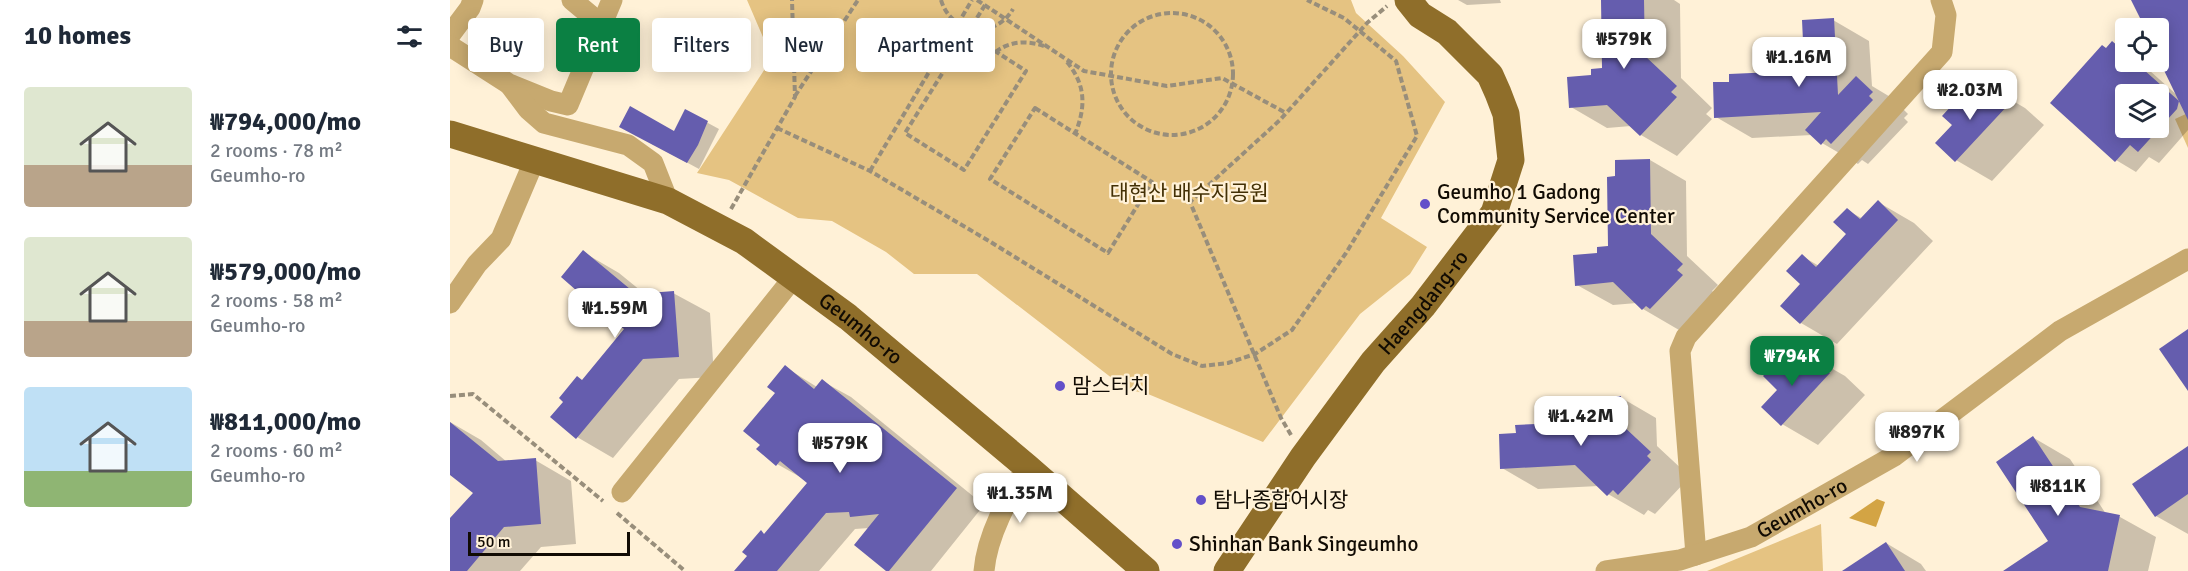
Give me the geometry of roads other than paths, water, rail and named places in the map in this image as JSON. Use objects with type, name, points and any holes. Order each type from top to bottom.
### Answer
[{"type":"main road","name":"Haengdang-ro","points":[[1227,571],[1303,457],[1373,362],[1423,306],[1494,213],[1510,160],[1506,114],[1490,75],[1448,32],[1420,15],[1408,0]]},
{"type":"main road","name":"Geumho-ro","points":[[450,134],[668,201],[744,241],[849,317],[1027,467],[1144,570]]},
{"type":"street","points":[[450,35],[470,8],[472,0]]},
{"type":"street","points":[[572,0],[594,18]]},
{"type":"street","points":[[605,18],[612,0]]},
{"type":"street","points":[[1696,555],[1680,351],[1686,337],[1942,52],[1946,15],[1941,0]]},
{"type":"street","points":[[450,46],[509,84],[550,101],[568,105],[582,72]]},
{"type":"street","points":[[509,84],[528,109],[544,123],[628,145],[652,163],[668,201]]},
{"type":"street","points":[[450,303],[477,264],[501,239],[535,159]]},
{"type":"street","name":"Geumho-ro","points":[[1606,571],[1673,566],[1696,555],[1751,537],[1894,456],[2060,331],[2188,259]]},
{"type":"street","points":[[614,498],[794,278]]},
{"type":"street","points":[[984,571],[986,553],[1011,494],[1027,467]]},
{"type":"place","name":"Geumho 1 Gadong Community Service Center","points":[[1425,204]]},
{"type":"place","name":"맘스터치","points":[[1060,386]]},
{"type":"place","name":"탐나종합어시장","points":[[1201,500]]},
{"type":"place","name":"Shinhan Bank Singeumho","points":[[1177,544]]},
{"type":"park label","name":"대현산 배수지공원","points":[[1189,193]]}]
